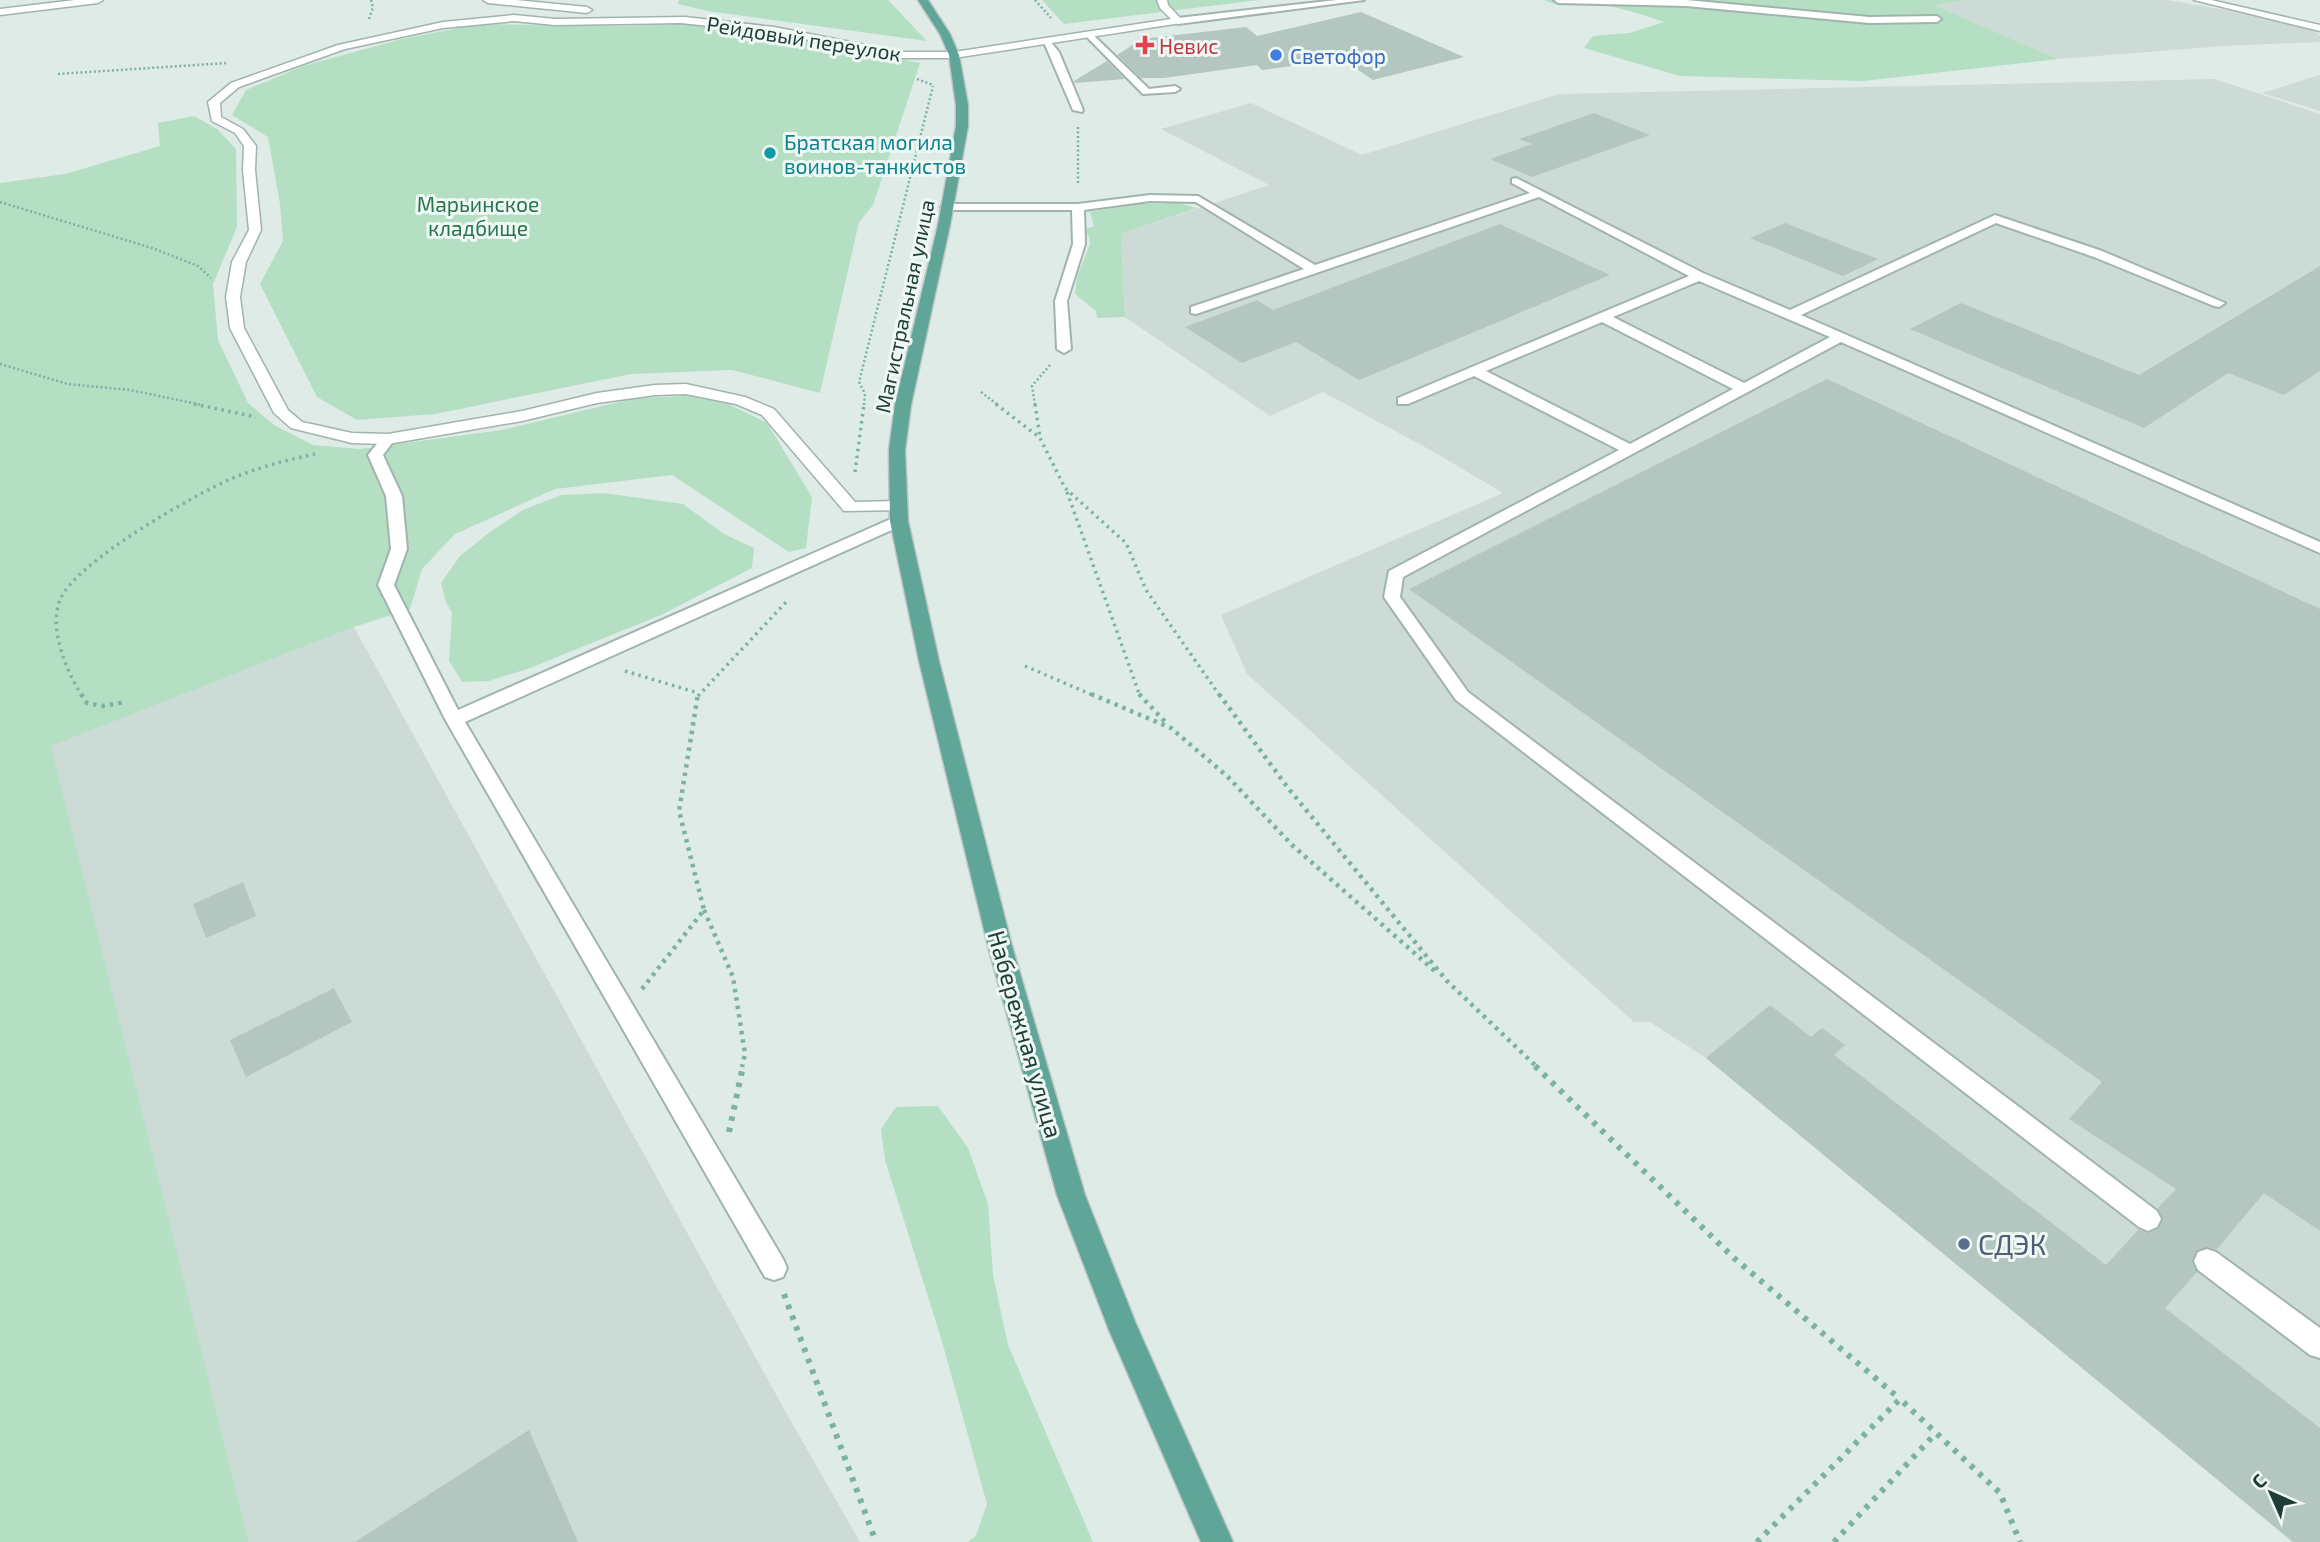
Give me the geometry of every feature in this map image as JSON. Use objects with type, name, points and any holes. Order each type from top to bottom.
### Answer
[{"type":"main road","name":"Магистральная улица","points":[[898,514],[897,450],[903,405],[962,126],[962,105],[954,55],[945,34],[923,0]]},
{"type":"main road","name":"Набережная улица","points":[[898,514],[929,661],[997,933],[1072,1195],[1124,1330],[1217,1542]]},
{"type":"street","points":[[0,12],[98,0]]},
{"type":"street","name":"Рейдовый переулок","points":[[488,0],[774,30],[901,55],[954,55],[1178,21]]},
{"type":"street","points":[[1162,0],[1163,6],[1178,21]]},
{"type":"street","points":[[2199,0],[2320,28]]},
{"type":"street","points":[[685,20],[555,22],[514,18],[461,23],[397,34],[332,50],[235,85],[214,102],[216,119],[239,131],[250,146],[249,170],[255,230],[239,262],[233,297],[237,328],[282,413],[297,425],[321,432],[352,438],[388,439],[522,416],[597,398],[655,390],[686,389],[740,400],[768,412],[850,507],[898,514]]},
{"type":"lane","points":[[1178,21],[1330,1],[1360,0]]},
{"type":"lane","points":[[1558,0],[1686,3],[1857,19],[1937,19]]},
{"type":"lane","points":[[1090,35],[1147,92],[1175,89]]},
{"type":"lane","points":[[1046,42],[1054,52],[1078,110]]},
{"type":"lane","points":[[1516,181],[1699,276],[2320,548]]},
{"type":"lane","points":[[1196,310],[1541,193]]},
{"type":"lane","points":[[947,207],[1078,207],[1150,198],[1198,199],[1316,271]]},
{"type":"lane","points":[[1064,349],[1061,301],[1079,244],[1078,207]]},
{"type":"lane","points":[[1790,315],[1995,219],[2098,254],[2219,303]]},
{"type":"lane","points":[[1403,401],[1699,276]]},
{"type":"lane","points":[[1602,317],[1746,390]]},
{"type":"lane","points":[[1841,337],[1395,575],[1392,597],[1462,696],[2148,1219]]},
{"type":"lane","points":[[1473,370],[1631,450]]},
{"type":"lane","points":[[388,439],[375,455],[394,496],[399,548],[386,585],[454,719],[774,1268]]},
{"type":"lane","points":[[454,719],[587,660],[898,514]]},
{"type":"lane","points":[[2207,1261],[2320,1345]]},
{"type":"path","points":[[332,50],[355,38],[367,22],[373,7],[371,0]]},
{"type":"path","points":[[58,74],[230,62]]},
{"type":"path","points":[[850,507],[865,394],[859,382],[933,85]]},
{"type":"path","points":[[1078,110],[1078,207]]},
{"type":"path","points":[[0,202],[155,249],[198,266],[233,297]]},
{"type":"path","points":[[1064,349],[1032,386],[1040,438],[1065,488],[1141,699],[1227,776],[1292,845],[1447,981],[1734,1258],[1900,1399],[2000,1493],[2020,1542]]},
{"type":"path","points":[[0,365],[68,384],[130,390],[258,418]]},
{"type":"path","points":[[981,392],[1040,438]]},
{"type":"path","points":[[125,702],[103,706],[87,703],[67,674],[57,640],[60,600],[96,561],[168,513],[213,488],[290,459],[327,452]]},
{"type":"path","points":[[1065,488],[1126,543],[1146,590],[1186,650],[1288,788],[1447,981]]},
{"type":"path","points":[[720,1176],[745,1054],[733,976],[704,910],[679,811],[698,693],[793,595]]},
{"type":"path","points":[[587,660],[698,693]]},
{"type":"path","points":[[1025,666],[1171,728]]},
{"type":"path","points":[[624,1011],[704,910]]},
{"type":"path","points":[[774,1268],[876,1542]]},
{"type":"path","points":[[1757,1542],[1900,1399]]},
{"type":"path","points":[[1834,1542],[1936,1433]]},
{"type":"shaded area","points":[[1967,0],[2167,0],[2308,24],[2320,36],[2320,42],[2224,46],[2058,59],[1931,5]]},
{"type":"shaded area","points":[[2320,75],[2320,111],[2262,93]]},
{"type":"shaded area","points":[[2215,79],[2320,114],[2320,1542],[2293,1542],[1706,1058],[1650,1022],[1634,1022],[1247,674],[1221,615],[1503,493],[1323,392],[1270,416],[1125,317],[1121,234],[1269,185],[1161,129],[1251,103],[1362,155],[1559,94]]},
{"type":"shaded area","points":[[354,627],[784,1409],[860,1542],[249,1542],[50,746]]},
{"type":"green space","points":[[679,0],[888,0],[927,41],[708,11],[678,4]]},
{"type":"green space","points":[[1042,0],[1259,0],[1064,24]]},
{"type":"green space","points":[[1544,0],[1967,0],[1933,5],[2058,59],[1863,81],[1680,76],[1584,48],[1593,36],[1629,33],[1664,22],[1608,6],[1588,3],[1555,4]]},
{"type":"green space","name":"Марьинское кладбище","points":[[699,23],[764,32],[920,63],[873,205],[859,222],[820,393],[732,370],[631,374],[435,414],[357,420],[317,397],[260,284],[283,241],[280,204],[268,137],[232,115],[246,90],[303,66],[402,39],[479,24],[625,26]]},
{"type":"green space","points":[[194,116],[217,129],[236,149],[237,227],[213,284],[218,340],[248,403],[274,425],[313,445],[360,449],[502,430],[636,398],[710,395],[767,423],[812,497],[806,548],[789,552],[672,475],[555,489],[455,534],[422,569],[410,609],[354,627],[51,746],[249,1542],[0,1542],[0,183],[65,174],[160,146],[158,123]]},
{"type":"green space","points":[[1177,203],[1197,208],[1121,234],[1125,317],[1097,318],[1096,311],[1075,294],[1077,277],[1090,244],[1089,237],[1083,230],[1094,226],[1090,212],[1138,204]]},
{"type":"green space","points":[[603,493],[683,504],[724,534],[754,548],[752,568],[661,615],[530,668],[489,681],[462,682],[449,661],[452,613],[441,583],[460,556],[523,510],[561,495]]},
{"type":"green space","points":[[938,1106],[968,1148],[988,1204],[993,1275],[1008,1345],[1093,1542],[968,1542],[976,1536],[987,1504],[941,1338],[885,1160],[881,1129],[896,1107]]},
{"type":"building","points":[[1361,12],[1464,57],[1373,80],[1342,59],[1262,70],[1257,65],[1164,78],[1141,78],[1117,55],[1142,39],[1246,27],[1257,36]]},
{"type":"building","points":[[1107,61],[1125,79],[1075,83],[1074,81]]},
{"type":"building","points":[[1594,113],[1650,135],[1532,177],[1490,159],[1532,144],[1519,139]]},
{"type":"building","points":[[1785,223],[1878,259],[1843,276],[1750,238]]},
{"type":"building","points":[[1500,224],[1610,275],[1359,380],[1296,342],[1242,363],[1185,327],[1257,300],[1273,310]]},
{"type":"building","points":[[2320,266],[2320,371],[2284,395],[2228,373],[2144,428],[1910,329],[1961,303],[2139,375]]},
{"type":"building","points":[[1827,379],[2320,609],[2320,1231],[2264,1193],[2217,1249],[2206,1247],[2196,1251],[2192,1262],[2197,1272],[2165,1308],[2320,1428],[2320,1542],[2293,1542],[1706,1058],[1770,1005],[1811,1037],[1822,1028],[1845,1045],[1834,1055],[2106,1265],[2138,1230],[2149,1233],[2159,1228],[2163,1218],[2158,1208],[2176,1189],[2069,1119],[2102,1082],[1409,589]]},
{"type":"building","points":[[243,882],[256,916],[206,938],[193,904]]},
{"type":"building","points":[[334,988],[352,1022],[246,1077],[230,1040]]},
{"type":"building","points":[[529,1430],[578,1542],[355,1542]]},
{"type":"place","name":"Невис","points":[[1145,45]]},
{"type":"place","name":"Светофор","points":[[1276,55]]},
{"type":"place","name":"Братская могила воинов-танкистов","points":[[770,153]]},
{"type":"place","name":"СДЭК","points":[[1964,1244]]}]
